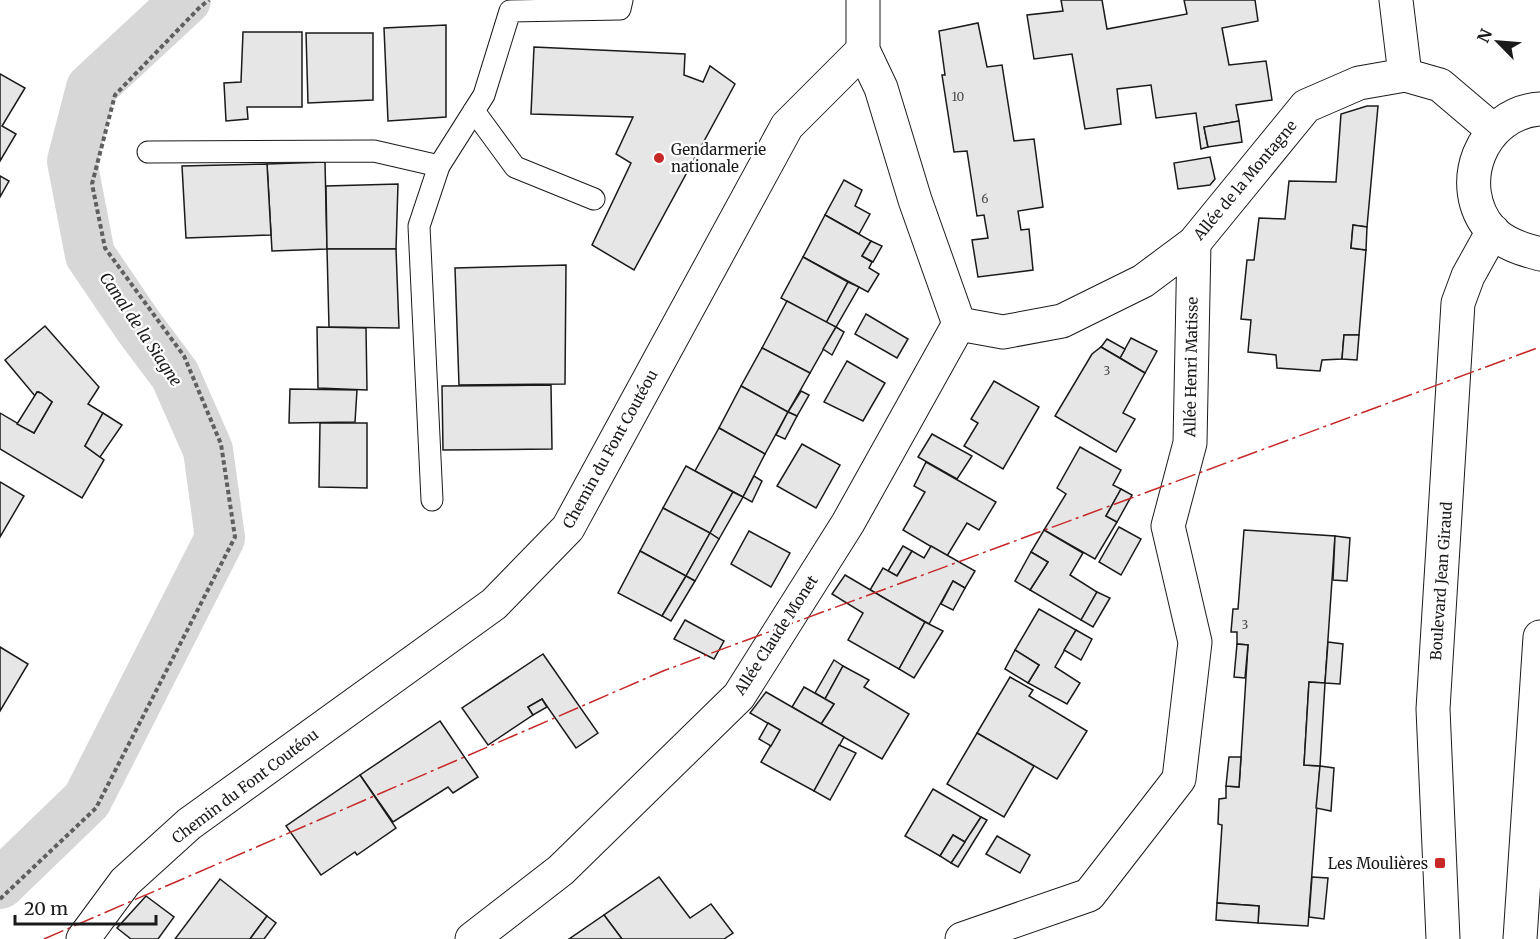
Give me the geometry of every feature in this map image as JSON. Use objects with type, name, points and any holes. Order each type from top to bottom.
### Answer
[{"type":"street","points":[[863,0],[863,50],[881,88],[915,200],[959,324]]},
{"type":"street","points":[[1396,0],[1405,75]]},
{"type":"street","name":"Chemin du Font Coutéou","points":[[83,939],[125,882],[189,824],[494,604],[568,528],[787,126],[863,50]]},
{"type":"street","name":"Allée de la Montagne","points":[[959,324],[1003,332],[1062,321],[1143,281],[1194,243],[1306,106],[1359,82],[1405,75],[1440,86],[1493,130]]},
{"type":"street","points":[[1540,109],[1510,117],[1493,130],[1482,145],[1475,162],[1473,181],[1478,207],[1493,231],[1514,247],[1540,254]]},
{"type":"street","name":"Boulevard Jean Giraud","points":[[1443,939],[1433,709],[1458,303],[1468,276],[1493,231]]},
{"type":"street","name":"Allée Henri Matisse","points":[[962,939],[1089,895],[1179,779],[1195,642],[1168,526],[1190,443],[1194,243]]},
{"type":"street","name":"Allée Claude Monet","points":[[472,939],[561,870],[738,696],[848,523],[959,324]]},
{"type":"street","points":[[1520,939],[1540,637]]},
{"type":"lane","points":[[432,500],[419,226],[440,166],[484,95],[510,11],[620,9],[622,0]]},
{"type":"lane","points":[[474,111],[514,167],[594,200]]},
{"type":"lane","points":[[148,152],[374,151],[440,166]]},
{"type":"path","points":[[0,899],[96,808],[235,537],[221,444],[184,356],[105,248],[92,184],[115,95],[200,7],[210,0]]},
{"type":"building","points":[[1061,0],[1102,0],[1107,29],[1187,14],[1184,0],[1255,0],[1258,21],[1222,28],[1229,65],[1266,61],[1272,100],[1236,105],[1239,121],[1204,127],[1208,147],[1201,149],[1196,113],[1156,118],[1151,85],[1117,89],[1121,124],[1085,129],[1072,54],[1034,59],[1027,15],[1063,11]]},
{"type":"building","points":[[978,23],[987,67],[1002,65],[1014,141],[1034,139],[1043,207],[1018,211],[1021,230],[1029,229],[1033,270],[978,277],[972,240],[988,238],[984,215],[977,216],[967,151],[954,152],[942,75],[945,75],[939,31]]},
{"type":"building","points":[[446,25],[446,117],[388,121],[384,28]]},
{"type":"building","points":[[243,32],[302,32],[302,107],[247,107],[248,119],[226,121],[224,83],[241,82]]},
{"type":"building","points":[[306,33],[373,33],[373,100],[308,103]]},
{"type":"building","name":"Gendarmerie nationale","points":[[534,47],[685,54],[684,75],[703,82],[710,66],[735,84],[634,270],[592,245],[631,163],[616,154],[633,117],[531,114]]},
{"type":"building","points":[[0,74],[25,88],[2,126],[16,134],[0,161]]},
{"type":"building","points":[[1367,106],[1378,106],[1367,227],[1353,225],[1351,248],[1366,250],[1359,335],[1344,335],[1342,359],[1322,360],[1320,371],[1277,368],[1276,355],[1248,352],[1251,320],[1241,319],[1247,260],[1254,260],[1259,218],[1285,219],[1289,181],[1336,182],[1341,114]]},
{"type":"building","points":[[1239,121],[1242,142],[1208,147],[1204,127]]},
{"type":"building","points":[[1210,157],[1215,179],[1210,185],[1178,189],[1174,163]]},
{"type":"building","points":[[325,162],[327,249],[272,251],[267,164]]},
{"type":"building","points":[[267,164],[271,235],[186,238],[182,166]]},
{"type":"building","points":[[0,176],[9,181],[0,197]]},
{"type":"building","points":[[844,180],[862,190],[855,206],[870,214],[859,234],[825,215]]},
{"type":"building","points":[[398,184],[396,249],[327,249],[326,186]]},
{"type":"building","points":[[825,215],[871,241],[862,256],[872,262],[869,268],[879,274],[868,292],[803,257]]},
{"type":"building","points":[[1353,225],[1367,227],[1366,250],[1351,248]]},
{"type":"building","points":[[871,241],[882,246],[873,262],[862,256]]},
{"type":"building","points":[[327,249],[396,249],[399,328],[329,327]]},
{"type":"building","points":[[803,257],[848,282],[826,323],[781,298]]},
{"type":"building","points":[[566,265],[565,384],[459,385],[455,268]]},
{"type":"building","points":[[848,282],[859,287],[836,327],[826,323]]},
{"type":"building","points":[[787,301],[836,327],[810,373],[762,348]]},
{"type":"building","points":[[866,314],[908,339],[897,358],[855,334]]},
{"type":"building","points":[[45,326],[99,387],[88,404],[103,413],[85,446],[104,460],[82,498],[0,449],[0,413],[34,433],[52,402],[39,392],[35,396],[5,360]]},
{"type":"building","points":[[317,327],[366,328],[367,390],[318,388]]},
{"type":"building","points":[[836,327],[844,332],[832,355],[823,349]]},
{"type":"building","points":[[1344,335],[1359,335],[1357,360],[1342,359]]},
{"type":"building","points":[[1131,338],[1157,351],[1145,373],[1120,358]]},
{"type":"building","points":[[1107,339],[1125,349],[1120,358],[1101,347]]},
{"type":"building","points":[[1101,347],[1145,373],[1123,413],[1135,419],[1116,452],[1055,416],[1092,354]]},
{"type":"building","points":[[762,348],[810,373],[788,412],[741,386]]},
{"type":"building","points":[[847,361],[885,383],[863,421],[824,402]]},
{"type":"building","points":[[994,381],[1039,407],[1003,469],[964,446],[978,423],[971,419]]},
{"type":"building","points":[[551,385],[552,449],[443,450],[442,386]]},
{"type":"building","points":[[741,386],[788,412],[765,454],[719,428]]},
{"type":"building","points":[[290,389],[357,390],[355,422],[289,423]]},
{"type":"building","points":[[801,391],[809,395],[797,416],[788,412]]},
{"type":"building","points":[[37,392],[52,402],[34,433],[17,424]]},
{"type":"building","points":[[788,412],[797,416],[785,439],[776,435]]},
{"type":"building","points":[[103,413],[122,425],[100,457],[85,446]]},
{"type":"building","points":[[320,423],[367,423],[367,488],[319,487]]},
{"type":"building","points":[[719,428],[765,454],[743,497],[695,471]]},
{"type":"building","points":[[932,434],[972,456],[957,479],[918,457]]},
{"type":"building","points":[[802,444],[840,465],[816,508],[777,486]]},
{"type":"building","points":[[1080,447],[1121,470],[1113,485],[1121,489],[1106,516],[1117,522],[1095,559],[1044,530],[1066,494],[1057,488]]},
{"type":"building","points":[[926,462],[996,502],[979,530],[967,523],[947,556],[903,530],[925,492],[914,486]]},
{"type":"building","points":[[686,466],[733,492],[710,533],[663,508]]},
{"type":"building","points":[[754,476],[762,481],[752,502],[743,497]]},
{"type":"building","points":[[0,482],[24,496],[0,537]]},
{"type":"building","points":[[1121,489],[1132,495],[1117,522],[1106,516]]},
{"type":"building","points":[[733,492],[743,497],[719,539],[710,533]]},
{"type":"building","points":[[663,508],[710,533],[686,576],[640,551]]},
{"type":"building","points":[[1119,527],[1141,539],[1121,575],[1099,562]]},
{"type":"building","points":[[1044,530],[1083,553],[1070,575],[1097,592],[1081,620],[1030,590],[1048,562],[1031,552]]},
{"type":"building","points":[[1244,530],[1335,536],[1325,683],[1309,682],[1304,765],[1320,766],[1308,926],[1258,923],[1259,906],[1217,903],[1222,825],[1218,824],[1219,799],[1226,798],[1226,786],[1239,787],[1248,645],[1237,644],[1237,632],[1231,632],[1233,609],[1238,609]]},
{"type":"building","points":[[749,531],[790,553],[771,587],[731,564]]},
{"type":"building","points":[[710,533],[719,539],[695,581],[686,576]]},
{"type":"building","points":[[1335,536],[1350,538],[1347,581],[1333,580]]},
{"type":"building","points":[[903,546],[912,551],[897,576],[888,571]]},
{"type":"building","points":[[931,546],[975,571],[965,588],[953,581],[929,624],[870,590],[883,568],[897,576],[912,551],[924,558]]},
{"type":"building","points":[[640,551],[686,576],[662,616],[618,593]]},
{"type":"building","points":[[1031,552],[1048,562],[1030,590],[1015,581]]},
{"type":"building","points":[[845,575],[925,622],[899,669],[848,640],[863,613],[832,594]]},
{"type":"building","points":[[686,576],[695,581],[671,621],[662,616]]},
{"type":"building","points":[[953,581],[965,588],[953,610],[941,604]]},
{"type":"building","points":[[1097,592],[1110,598],[1093,627],[1081,620]]},
{"type":"building","points":[[1039,609],[1076,630],[1055,667],[1080,683],[1067,704],[1028,683],[1039,665],[1015,650]]},
{"type":"building","points":[[685,620],[724,641],[714,659],[674,639]]},
{"type":"building","points":[[925,622],[943,631],[914,678],[899,669]]},
{"type":"building","points":[[1076,630],[1092,639],[1081,660],[1064,650]]},
{"type":"building","points":[[1328,642],[1343,644],[1340,684],[1325,683]]},
{"type":"building","points":[[1237,644],[1248,645],[1245,678],[1234,677]]},
{"type":"building","points":[[0,647],[28,664],[0,711]]},
{"type":"building","points":[[1015,650],[1039,665],[1028,683],[1005,669]]},
{"type":"building","points":[[543,654],[598,733],[576,748],[542,699],[528,707],[533,715],[488,745],[462,708]]},
{"type":"building","points":[[834,660],[843,666],[825,699],[815,693]]},
{"type":"building","points":[[843,666],[869,680],[864,687],[909,714],[882,759],[821,724],[834,704],[825,699]]},
{"type":"building","points":[[1010,677],[1033,690],[1029,696],[1087,731],[1057,779],[977,733]]},
{"type":"building","points":[[1309,682],[1325,683],[1320,766],[1304,765]]},
{"type":"building","points":[[804,687],[834,704],[821,724],[792,707]]},
{"type":"building","points":[[766,692],[844,737],[814,791],[761,762],[780,730],[750,713]]},
{"type":"building","points":[[542,699],[547,707],[533,715],[528,707]]},
{"type":"building","points":[[440,721],[478,777],[453,793],[448,787],[393,822],[360,775]]},
{"type":"building","points":[[768,723],[780,730],[771,746],[759,739]]},
{"type":"building","points":[[977,733],[1034,766],[1004,817],[947,784]]},
{"type":"building","points":[[839,745],[856,753],[830,800],[814,791]]},
{"type":"building","points":[[1229,757],[1241,757],[1239,787],[1226,786]]},
{"type":"building","points":[[1320,766],[1334,768],[1331,811],[1316,808]]},
{"type":"building","points":[[360,775],[396,828],[357,855],[355,852],[321,875],[286,826]]},
{"type":"building","points":[[933,789],[981,817],[965,842],[953,835],[940,856],[905,836]]},
{"type":"building","points":[[981,817],[987,820],[958,867],[951,863]]},
{"type":"building","points":[[953,835],[965,842],[951,863],[940,856]]},
{"type":"building","points":[[997,836],[1030,855],[1020,873],[986,854]]},
{"type":"building","points":[[659,877],[690,918],[711,904],[733,933],[724,939],[622,939],[604,915]]},
{"type":"building","points":[[1312,877],[1328,878],[1324,919],[1309,917]]},
{"type":"building","points":[[220,879],[267,916],[250,939],[175,939]]},
{"type":"building","points":[[146,896],[174,917],[158,939],[131,939],[117,928]]},
{"type":"building","points":[[1217,903],[1259,906],[1258,923],[1216,920]]},
{"type":"building","points":[[604,915],[622,939],[569,939]]},
{"type":"building","points":[[267,916],[276,923],[264,939],[250,939]]},
{"type":"waterway","name":"Canal de la Siagne","points":[[0,884],[87,800],[220,538],[208,450],[175,375],[90,255],[72,161],[91,88],[186,0]]},
{"type":"power","points":[[44,939],[663,671],[1540,347]]},
{"type":"place","name":"Gendarmerie nationale","points":[[659,158]]},
{"type":"place","name":"Les Moulières","points":[[1440,863]]}]
